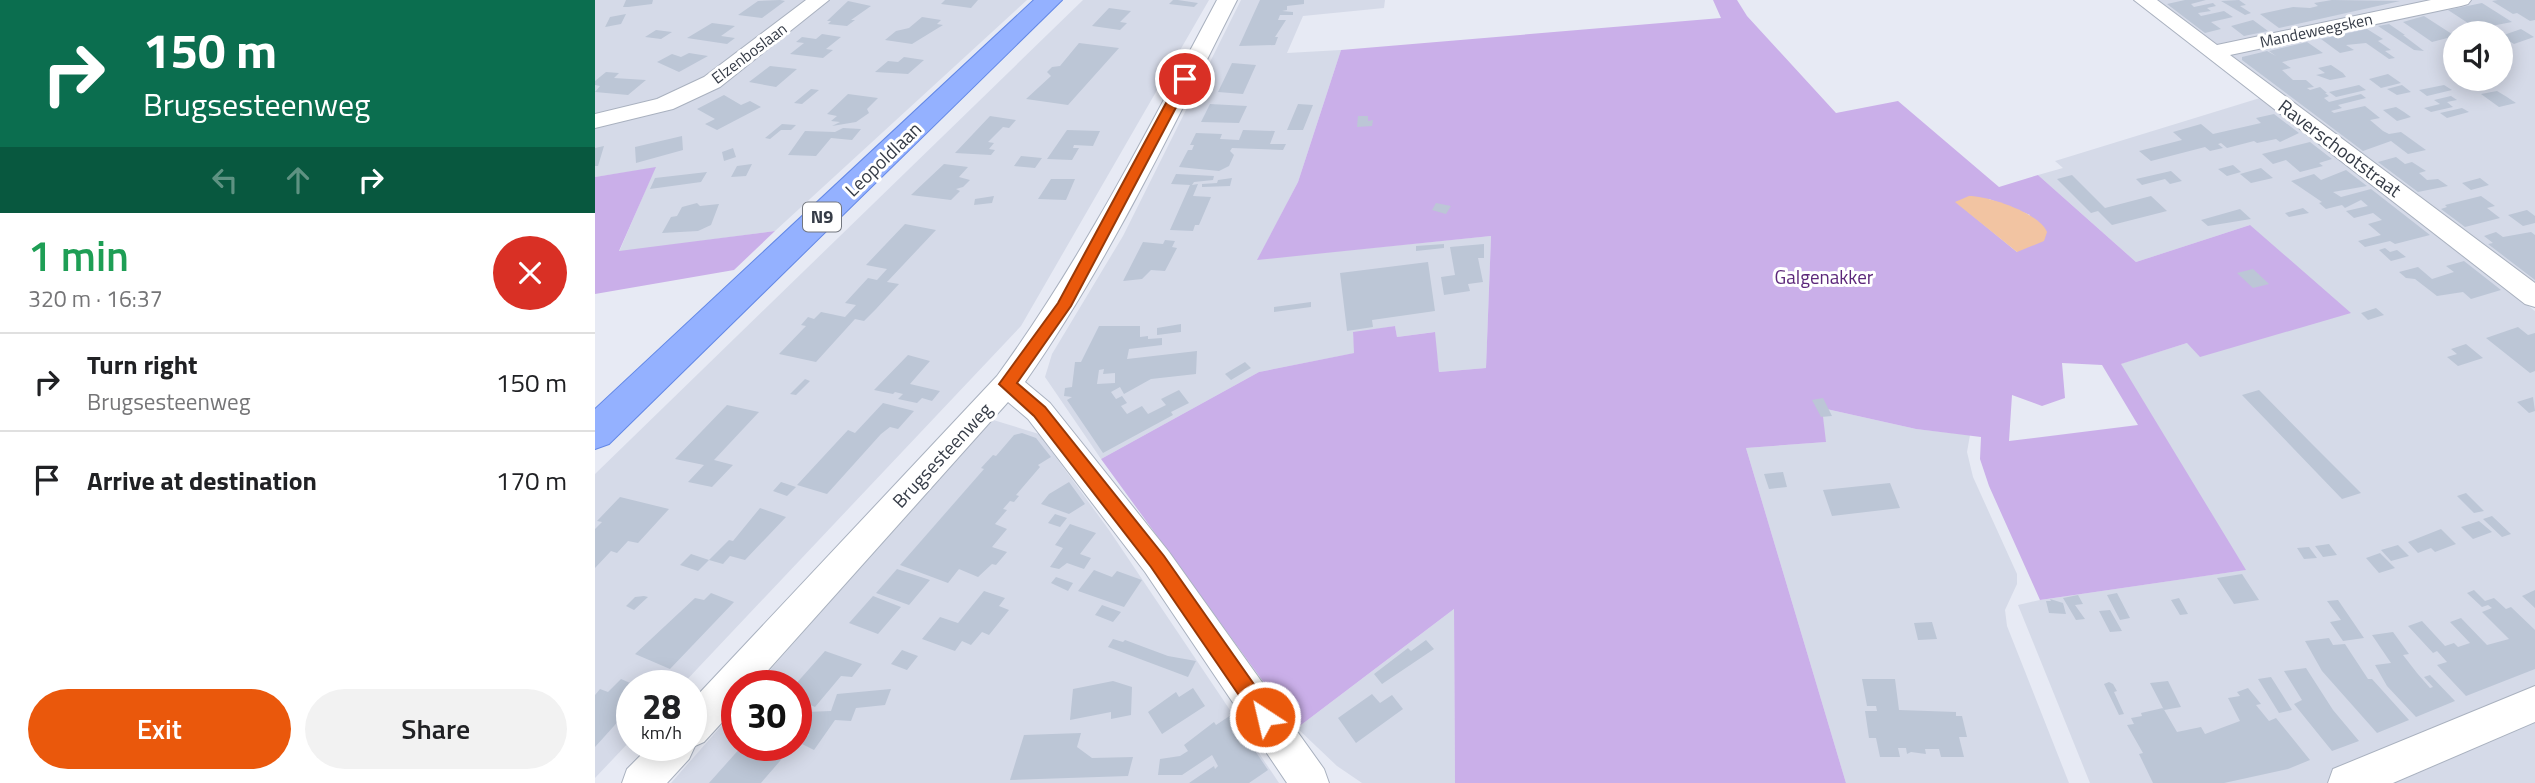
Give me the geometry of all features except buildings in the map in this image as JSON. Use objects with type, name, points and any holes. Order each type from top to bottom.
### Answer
[{"type":"main road","name":"Leopoldlaan","points":[[595,433],[1049,0]]},
{"type":"street","name":"Elzenboslaan","points":[[595,121],[665,104],[712,82],[819,0]]},
{"type":"street","name":"Brugsesteenweg","points":[[707,712],[1007,384],[1064,306],[1227,0]]},
{"type":"street","name":"Raverschootstraat","points":[[2144,0],[2535,297]]},
{"type":"street","name":"Mandeweegsken","points":[[2212,51],[2461,0]]},
{"type":"street","points":[[1007,384],[1039,411],[1157,562],[1310,783]]},
{"type":"street","points":[[2347,783],[2535,704]]},
{"type":"street","points":[[641,783],[662,761]]},
{"type":"shaded area","points":[[595,0],[1027,0],[775,231],[619,252],[655,168],[595,177]]},
{"type":"shaded area","points":[[1083,0],[1209,0],[1021,326],[696,670],[616,670],[616,756],[595,778],[595,474]]},
{"type":"shaded area","points":[[1241,0],[1385,0],[1384,8],[1303,16],[1287,53],[1341,50],[1298,182],[1258,259],[1491,236],[1486,368],[1439,372],[1434,332],[1397,337],[1395,326],[1353,333],[1355,353],[1259,372],[1101,459],[1045,377],[1052,354],[1123,236]]},
{"type":"shaded area","points":[[2155,0],[2535,0],[2535,284]]},
{"type":"shaded area","points":[[2260,98],[2535,311],[2535,783],[2090,783],[2018,605],[2245,570],[2120,364],[2187,343],[2250,225],[2136,262],[2038,175],[2063,168],[2055,161]]},
{"type":"shaded area","points":[[1969,196],[2000,202],[2034,218],[2047,232],[2044,241],[2017,252],[1955,202]]},
{"type":"shaded area","points":[[1822,408],[1916,429],[1970,435],[1967,452],[1973,477],[2017,574],[2017,584],[2005,610],[2007,626],[2069,783],[1846,783],[1746,448],[1825,442]]},
{"type":"shaded area","points":[[990,419],[1039,434],[1109,530],[1279,783],[671,783],[690,761],[707,761],[707,742],[721,726],[721,761],[812,761],[812,670],[770,670]]},
{"type":"shaded area","points":[[1454,609],[1455,783],[1362,783],[1337,766],[1297,728]]},
{"type":"green space","name":"Galgenakker","points":[[1713,0],[1737,0],[1747,16],[1836,113],[1898,101],[1999,187],[2038,175],[2136,262],[2250,225],[2351,313],[2200,357],[2187,343],[2121,364],[2246,570],[2040,600],[1989,486],[1980,459],[1981,437],[1916,429],[1822,408],[1826,442],[1746,448],[1846,783],[1455,783],[1454,609],[1297,728],[1101,459],[1259,372],[1354,353],[1353,332],[1395,326],[1397,337],[1435,332],[1439,372],[1486,368],[1491,236],[1257,260],[1298,182],[1341,50],[1721,18]],"holes":[[[1989,199],[2030,215],[2017,252],[1956,202]],[[2062,363],[2102,365],[2138,425],[2009,441],[2012,395],[2042,406],[2065,398]]]},
{"type":"green space","points":[[656,167],[619,251],[775,231],[734,270],[595,294],[595,177]]},
{"type":"route","points":[[1185,79],[1064,306],[1007,384],[1039,411],[1067,445],[1157,562],[1265,717]]}]
